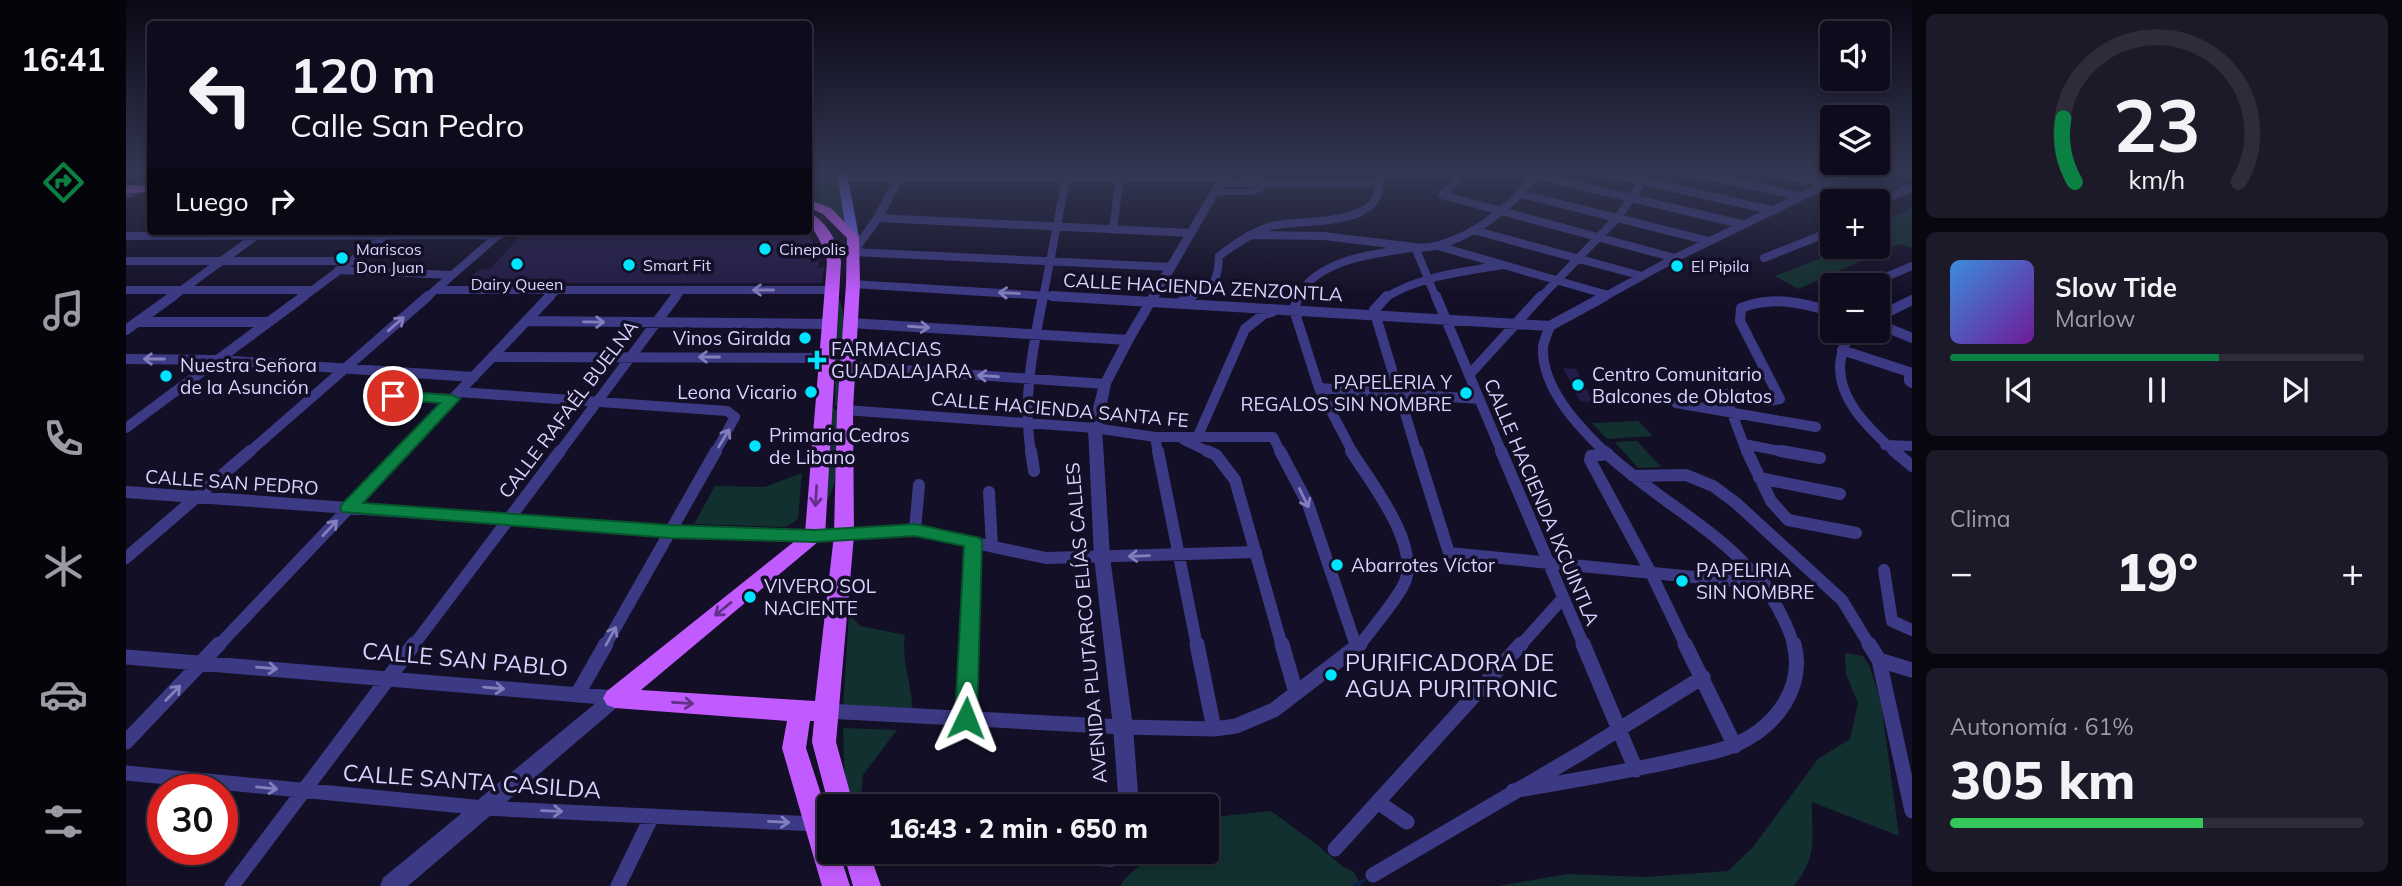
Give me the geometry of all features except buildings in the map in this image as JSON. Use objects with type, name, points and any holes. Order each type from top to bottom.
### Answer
[{"type":"main road","points":[[831,214],[858,240]]},
{"type":"main road","points":[[837,794],[826,752],[826,711],[844,535],[845,410],[858,240],[852,214]]},
{"type":"main road","points":[[812,220],[840,236],[858,240]]},
{"type":"main road","points":[[615,698],[815,536],[832,290],[832,248],[812,220]]},
{"type":"main road","points":[[832,290],[853,292]]},
{"type":"main road","points":[[826,361],[833,376],[832,405],[845,410]]},
{"type":"main road","name":"CALLE SAN PABLO","points":[[615,698],[800,712],[826,711]]},
{"type":"main road","points":[[800,712],[794,748],[836,886]]},
{"type":"main road","points":[[860,864],[867,886]]},
{"type":"street","points":[[858,240],[880,214]]},
{"type":"street","points":[[1034,471],[1026,423],[1027,378],[1059,214]]},
{"type":"street","points":[[1113,230],[1115,214]]},
{"type":"street","name":"AVENIDA PLUTARCO ELÍAS CALLES","points":[[1128,794],[1123,727],[1102,557],[1095,428],[1105,384],[1202,214]]},
{"type":"street","points":[[1179,303],[1214,284],[1218,276],[1219,256],[1249,235],[1273,225],[1335,219],[1354,214]]},
{"type":"street","points":[[1438,246],[1473,230],[1494,214]]},
{"type":"street","points":[[1512,214],[1675,258]]},
{"type":"street","points":[[1603,214],[1709,241]]},
{"type":"street","points":[[1469,375],[1514,324],[1621,214]]},
{"type":"street","points":[[1701,214],[1741,224]]},
{"type":"street","points":[[1513,791],[1636,770],[1735,746],[1776,716],[1792,691],[1797,673],[1796,650],[1788,627],[1765,584],[1731,549],[1633,477],[1608,454],[1576,419],[1549,381],[1544,367],[1547,331],[1675,258],[1762,214]]},
{"type":"street","points":[[878,218],[1191,233]]},
{"type":"street","points":[[1473,230],[1642,276]]},
{"type":"street","points":[[126,236],[170,235]]},
{"type":"street","points":[[126,330],[256,235]]},
{"type":"street","points":[[126,428],[386,235]]},
{"type":"street","points":[[126,558],[499,235]]},
{"type":"street","points":[[1249,235],[1324,236],[1415,247],[1438,246],[1608,295]]},
{"type":"street","points":[[1763,258],[1820,235]]},
{"type":"street","points":[[858,240],[1050,260],[1171,267]]},
{"type":"street","points":[[826,711],[1123,727],[1214,729],[1236,726],[1256,719],[1357,648],[1406,581],[1409,559],[1402,535],[1345,440],[1319,388],[1294,310],[1302,287],[1317,274],[1352,261],[1415,247]]},
{"type":"street","name":"CALLE HACIENDA IXCUINTLA","points":[[1415,247],[1636,770]]},
{"type":"street","points":[[126,261],[351,261]]},
{"type":"street","points":[[1502,265],[1429,280],[1386,294],[1375,306],[1374,314],[1397,392],[1445,548],[1449,553],[1765,584]]},
{"type":"street","points":[[1890,275],[1912,266]]},
{"type":"street","points":[[338,270],[453,275]]},
{"type":"street","points":[[126,290],[311,290]]},
{"type":"street","points":[[435,290],[832,290]]},
{"type":"street","points":[[126,742],[556,290]]},
{"type":"street","name":"CALLE RAFAÉL BUELNA","points":[[232,886],[681,290]]},
{"type":"street","name":"CALLE HACIENDA ZENZONTLA","points":[[853,292],[1043,295],[1151,301],[1514,324],[1547,331]]},
{"type":"street","points":[[1820,308],[1782,300],[1748,304],[1739,310],[1740,321],[1780,399],[1770,401],[1727,393],[1725,397],[1759,478],[1781,518],[1856,533]]},
{"type":"street","points":[[1890,310],[1909,304]]},
{"type":"street","points":[[1197,438],[1245,329],[1264,314],[1279,310]]},
{"type":"street","points":[[526,321],[828,324]]},
{"type":"street","points":[[126,322],[268,322]]},
{"type":"street","points":[[850,323],[1128,340]]},
{"type":"street","points":[[1890,329],[1912,338]]},
{"type":"street","points":[[1845,343],[1837,367],[1857,414],[1885,444],[1912,466]]},
{"type":"street","points":[[1842,350],[1909,372]]},
{"type":"street","points":[[492,357],[826,361]]},
{"type":"street","points":[[126,359],[218,360],[474,377]]},
{"type":"street","points":[[1911,360],[1909,381],[1912,383]]},
{"type":"street","points":[[848,366],[1105,384]]},
{"type":"street","points":[[1319,388],[1479,399]]},
{"type":"street","points":[[393,396],[597,402],[727,411],[734,414],[735,419],[577,695]]},
{"type":"street","points":[[1676,403],[1816,427]]},
{"type":"street","name":"CALLE HACIENDA SANTA FE","points":[[845,410],[1095,428],[1155,437],[1273,437],[1308,504],[1357,648]]},
{"type":"street","points":[[1155,437],[1214,729]]},
{"type":"street","points":[[1181,438],[1216,455],[1230,471],[1296,692]]},
{"type":"street","points":[[1744,444],[1820,458]]},
{"type":"street","points":[[1885,444],[1912,446]]},
{"type":"street","points":[[1608,454],[1593,456],[1590,460],[1651,573],[1735,746]]},
{"type":"street","points":[[1633,477],[1686,475],[1706,482],[1725,494],[1842,600],[1879,660],[1912,811]]},
{"type":"street","points":[[1759,478],[1840,494]]},
{"type":"street","points":[[915,530],[919,485]]},
{"type":"street","name":"CALLE SAN PEDRO","points":[[126,492],[670,531],[815,536],[915,530],[1046,558],[1256,552]]},
{"type":"street","points":[[989,492],[992,546]]},
{"type":"street","points":[[966,718],[973,542]]},
{"type":"street","points":[[1884,570],[1892,621],[1912,630]]},
{"type":"street","points":[[1335,849],[1563,598]]},
{"type":"street","name":"CALLE SAN PABLO","points":[[126,657],[615,698]]},
{"type":"street","points":[[1879,660],[1912,670]]},
{"type":"street","points":[[1373,874],[1513,791],[1620,732],[1703,677]]},
{"type":"street","points":[[391,886],[615,698]]},
{"type":"street","name":"CALLE SANTA CASILDA","points":[[126,773],[484,808],[816,824]]},
{"type":"street","points":[[1379,803],[1408,822]]},
{"type":"street","points":[[618,886],[652,816]]},
{"type":"green space","points":[[833,214],[846,214],[848,225]]},
{"type":"green space","points":[[1899,214],[1912,214],[1912,248],[1899,244],[1890,248],[1890,218]]},
{"type":"green space","points":[[1820,259],[1865,259],[1834,273],[1820,273],[1820,279],[1798,289],[1775,276]]},
{"type":"green space","points":[[836,297],[841,303],[844,330],[841,406],[835,405]]},
{"type":"green space","points":[[830,406],[839,412],[835,481],[821,520]]},
{"type":"green space","points":[[1638,421],[1653,436],[1607,439],[1592,423]]},
{"type":"green space","points":[[1637,441],[1661,467],[1638,468],[1615,442]]},
{"type":"green space","points":[[802,473],[798,519],[786,527],[694,524],[715,486],[765,487]]},
{"type":"green space","points":[[849,614],[860,626],[905,635],[904,654],[912,709],[843,708]]},
{"type":"green space","points":[[1845,653],[1863,656],[1870,667],[1881,702],[1899,836],[1812,802],[1812,846],[1807,865],[1794,886],[1498,886],[1569,874],[1644,877],[1728,871],[1753,847],[1818,759],[1850,739],[1858,703],[1846,674]]},
{"type":"green space","points":[[843,728],[897,730],[863,775],[861,794],[847,794]]},
{"type":"green space","points":[[1271,811],[1342,866],[1354,872],[1361,886],[1120,886],[1144,864],[1219,864],[1219,816]]},
{"type":"waterway","points":[[1354,886],[1364,880]]},
{"type":"place","name":"Cinepolis","points":[[765,249]]},
{"type":"place","name":"Mariscos Don Juan","points":[[342,258]]},
{"type":"place","name":"Dairy Queen","points":[[517,264]]},
{"type":"place","name":"Smart Fit","points":[[629,265]]},
{"type":"place","name":"El Pipila","points":[[1677,266]]},
{"type":"place","name":"Vinos Giralda","points":[[805,338]]},
{"type":"place","name":"FARMACIAS GUADALAJARA","points":[[817,360]]},
{"type":"place","name":"Nuestra Señora de la Asunción","points":[[166,376]]},
{"type":"place","name":"Centro Comunitario Balcones de Oblatos","points":[[1578,385]]},
{"type":"place","name":"Leona Vicario","points":[[811,392]]},
{"type":"place","name":"PAPELERIA Y REGALOS SIN NOMBRE","points":[[1466,393]]},
{"type":"place","name":"Primaria Cedros de Libano","points":[[755,446]]},
{"type":"place","name":"Abarrotes Víctor","points":[[1337,565]]},
{"type":"place","name":"PAPELIRIA SIN NOMBRE","points":[[1682,581]]},
{"type":"place","name":"VIVERO SOL NACIENTE","points":[[750,597]]},
{"type":"place","name":"PURIFICADORA DE AGUA PURITRONIC","points":[[1331,675]]},
{"type":"route","points":[[393,396],[452,399],[349,508],[670,531],[815,536],[915,530],[973,542],[966,718]]}]
